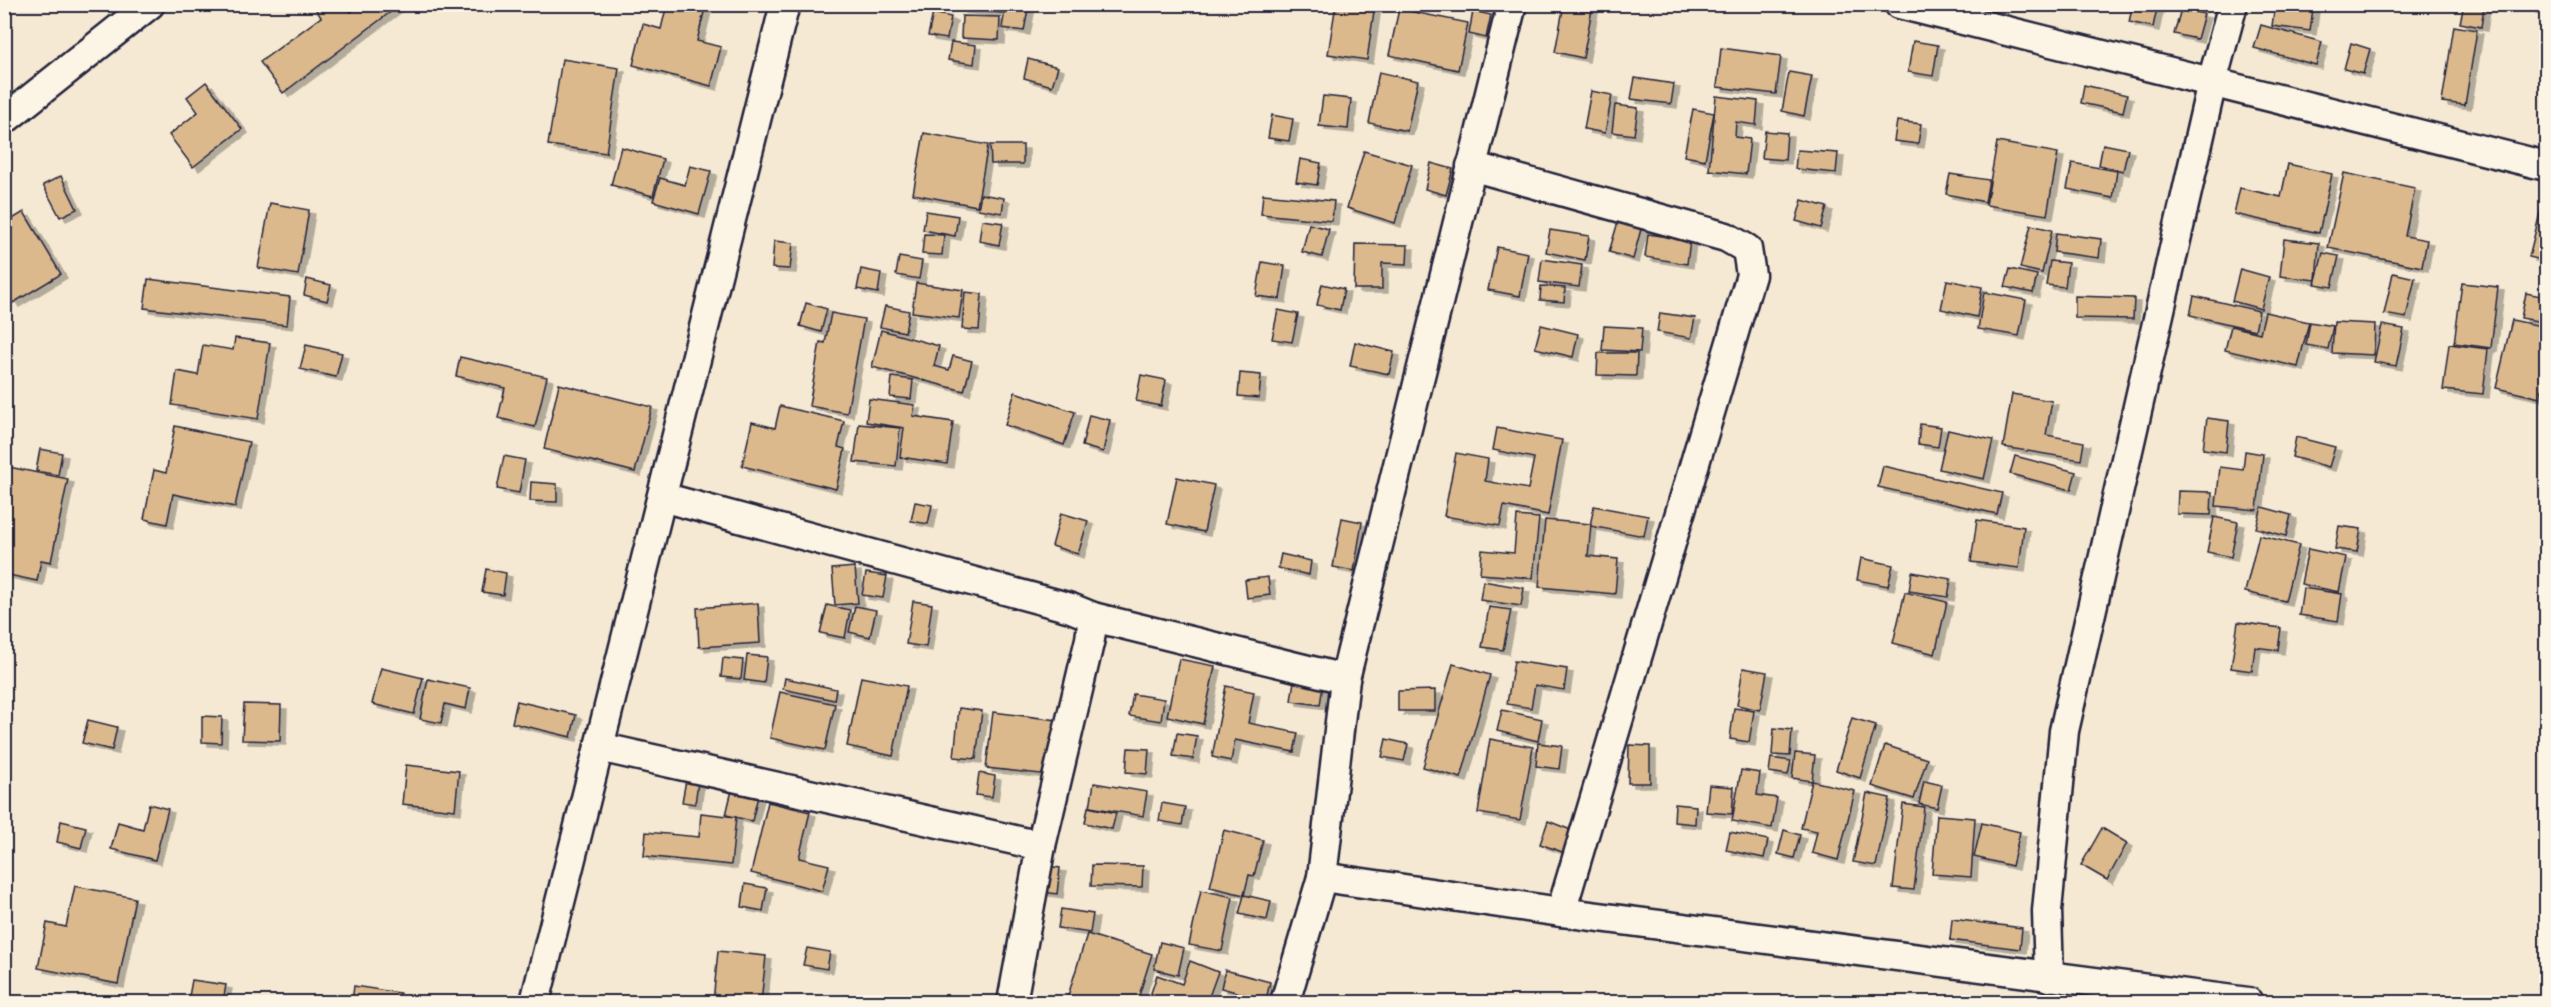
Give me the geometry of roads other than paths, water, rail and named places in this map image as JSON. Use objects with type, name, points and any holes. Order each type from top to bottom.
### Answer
[{"type":"street","points":[[4,120],[150,4]]},
{"type":"street","points":[[535,1002],[785,4]]},
{"type":"street","points":[[1286,1002],[1322,877],[1345,679],[1512,4]]},
{"type":"street","points":[[1899,4],[2547,166]]},
{"type":"street","points":[[2049,978],[2047,911],[2064,731],[2212,82],[2233,4]]},
{"type":"street","points":[[1472,166],[1726,237],[1748,249],[1751,275],[1561,912]]},
{"type":"street","points":[[662,497],[1071,608],[1093,617],[1345,679]]},
{"type":"street","points":[[1011,1002],[1041,846],[1090,639],[1093,617]]},
{"type":"street","points":[[599,747],[1041,846]]},
{"type":"street","points":[[1322,877],[2049,978],[2248,1002]]}]
